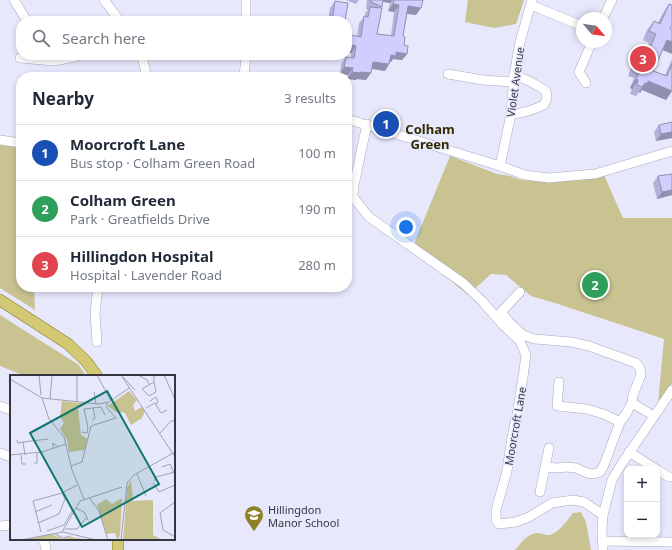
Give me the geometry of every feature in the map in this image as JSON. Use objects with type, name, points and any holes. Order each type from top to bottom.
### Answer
[{"type":"main road","points":[[0,300],[68,344],[86,361],[96,375]]},
{"type":"street","points":[[14,0],[24,16]]},
{"type":"street","points":[[246,0],[246,16]]},
{"type":"street","points":[[606,12],[612,0]]},
{"type":"street","points":[[108,2],[117,16]]},
{"type":"street","points":[[532,3],[576,23]]},
{"type":"street","name":"Violet Avenue","points":[[500,166],[511,114],[514,79],[520,42],[532,3]]},
{"type":"street","points":[[586,83],[579,72],[589,48]]},
{"type":"street","points":[[143,60],[145,72]]},
{"type":"street","points":[[244,72],[246,60]]},
{"type":"street","points":[[448,74],[483,80],[524,79],[546,91],[547,98],[544,105],[530,111],[511,114]]},
{"type":"street","points":[[352,120],[523,174],[549,178],[595,174],[672,151]]},
{"type":"street","name":"Moorcroft Lane","points":[[367,124],[353,196],[369,217],[463,283],[520,341],[526,355],[524,377],[512,436],[507,471],[496,510],[496,520],[499,524],[516,522],[529,517],[552,503],[573,500],[584,502],[603,515]]},
{"type":"street","points":[[0,140],[16,142]]},
{"type":"street","points":[[97,292],[95,313],[97,342]]},
{"type":"street","points":[[520,292],[501,312],[508,322],[523,335],[535,339],[571,342],[589,346],[636,364],[640,368],[641,375],[633,395],[632,403],[620,422],[600,472],[593,474],[567,467],[545,467]]},
{"type":"street","points":[[558,382],[557,406],[587,410],[606,415],[620,422]]},
{"type":"street","points":[[672,390],[620,465],[612,480],[603,515],[602,530],[603,546],[672,542]]},
{"type":"street","points":[[632,403],[654,416]]},
{"type":"street","points":[[0,406],[10,410]]},
{"type":"street","points":[[540,492],[549,448]]},
{"type":"street","points":[[629,452],[651,466]]},
{"type":"street","points":[[0,453],[10,457]]},
{"type":"street","points":[[660,472],[672,477]]},
{"type":"street","points":[[0,526],[10,525]]},
{"type":"street","points":[[43,540],[46,550]]},
{"type":"shaded area","points":[[468,0],[524,0],[516,24],[494,28],[465,22]]},
{"type":"shaded area","points":[[0,140],[16,142],[16,292],[34,292],[35,310],[0,288]]},
{"type":"shaded area","name":"Colham Green","points":[[450,156],[497,174],[510,176],[521,180],[560,181],[604,175],[623,218],[672,218],[672,383],[658,403],[664,339],[531,296],[506,275],[491,274],[468,295],[412,249]]},
{"type":"shaded area","points":[[0,315],[79,365],[85,375],[22,375],[0,366]]},
{"type":"shaded area","points":[[581,512],[586,522],[591,550],[515,550],[524,539],[530,535],[537,533],[548,535],[553,534],[563,526],[573,513]]},
{"type":"building","points":[[371,0],[383,0],[382,7],[371,2]]},
{"type":"building","points":[[394,0],[423,0],[421,8],[408,6],[403,36],[405,37],[404,45],[408,46],[407,54],[396,52],[396,56],[391,55],[389,64],[373,62],[371,73],[352,72],[353,68],[344,67],[345,60],[352,60],[352,58],[354,58],[356,46],[352,45],[352,35],[361,37],[364,16],[368,17],[370,7],[382,8],[377,34],[394,36],[399,5],[393,4]]},
{"type":"building","points":[[335,1],[348,3],[346,16],[333,16]]},
{"type":"building","points":[[669,4],[672,5],[672,25],[670,28],[672,29],[672,42],[667,40],[653,71],[667,76],[672,64],[672,91],[648,81],[647,84],[645,83],[642,87],[637,85],[638,80],[636,79],[641,69],[634,67],[639,56],[645,59],[656,34],[649,31],[654,21],[660,24]]},
{"type":"building","points":[[672,122],[672,132],[661,134],[659,125]]},
{"type":"building","points":[[672,174],[672,190],[662,192],[658,176]]},
{"type":"place","name":"Hillingdon Hospital","points":[[643,59]]},
{"type":"place","name":"Moorcroft Lane","points":[[386,124]]},
{"type":"place","name":"Colham Green","points":[[595,285]]},
{"type":"place","name":"Hillingdon Manor School","points":[[254,532]]},
{"type":"district","name":"Colham Green","points":[[430,136]]}]
